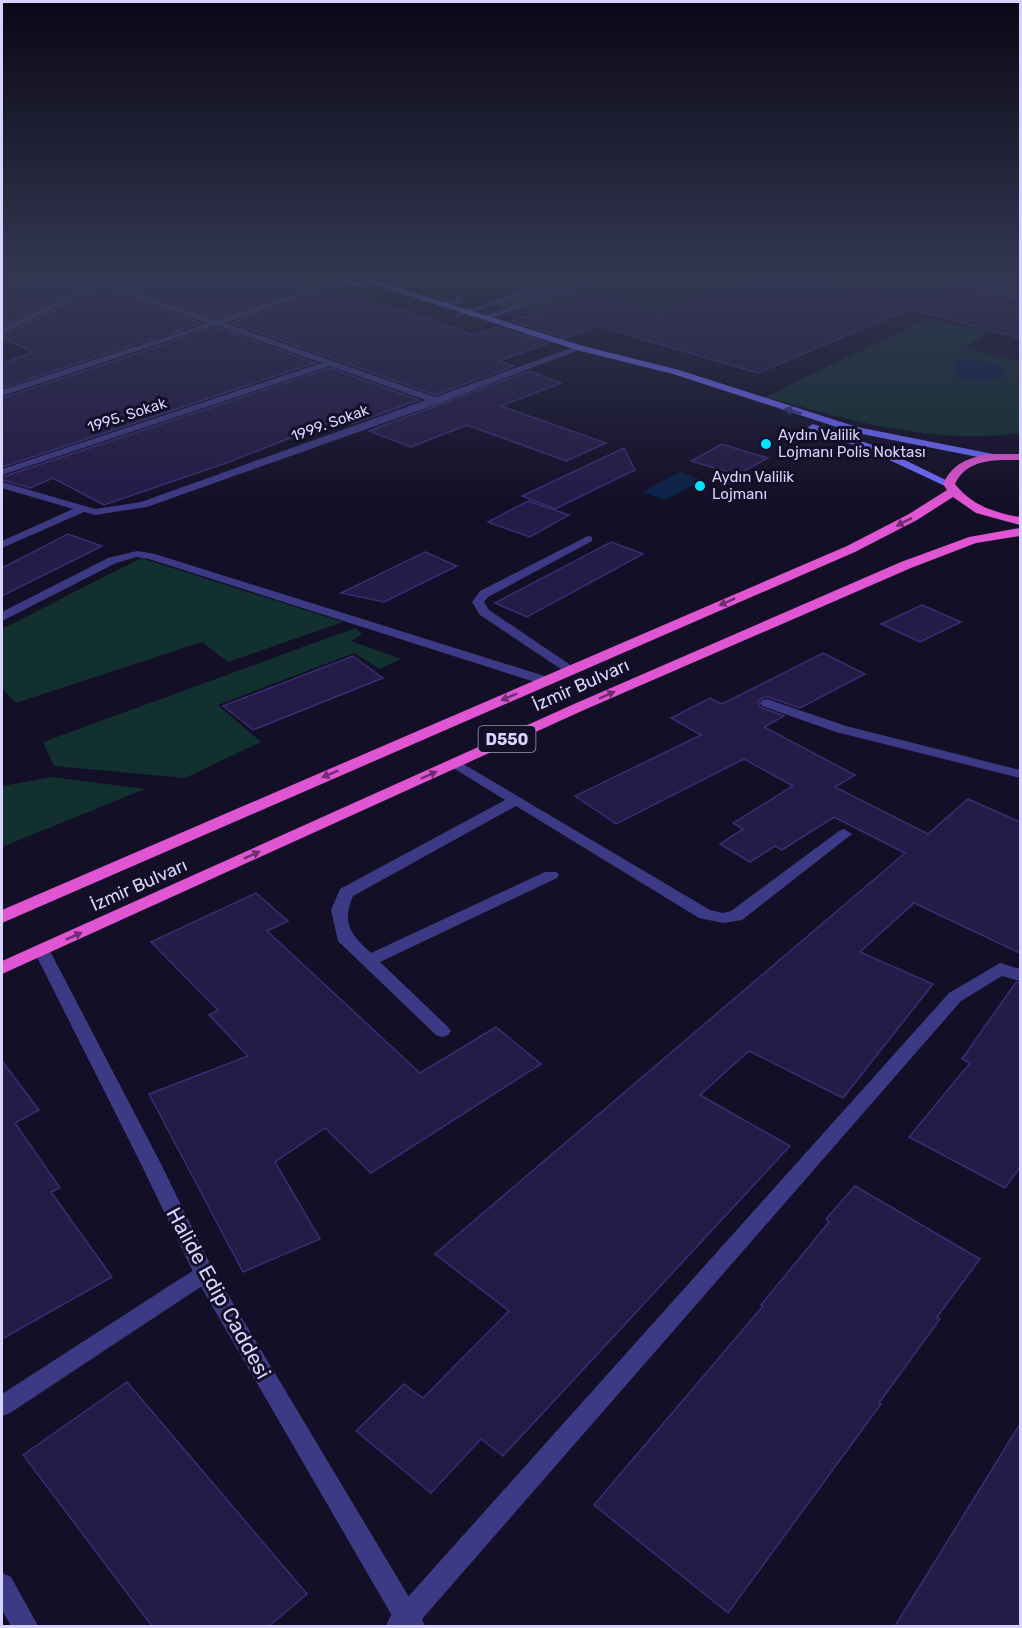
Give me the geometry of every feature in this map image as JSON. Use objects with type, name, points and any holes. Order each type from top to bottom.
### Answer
[{"type":"highway","name":"D550","points":[[952,487],[952,473],[964,464],[993,457],[1020,455]]},
{"type":"highway","points":[[952,487],[970,505],[991,514],[1020,521]]},
{"type":"highway","name":"İzmir Bulvarı","points":[[2,917],[851,549],[913,517],[952,487]]},
{"type":"highway","name":"İzmir Bulvarı","points":[[2,968],[455,763],[906,565],[973,540],[1020,532]]},
{"type":"main road","points":[[578,351],[684,384],[874,449],[952,487]]},
{"type":"main road","points":[[579,351],[676,372],[855,430],[993,457]]},
{"type":"street","points":[[2,393],[130,351]]},
{"type":"street","points":[[298,351],[437,401]]},
{"type":"street","name":"1999. Sokak","points":[[82,509],[96,512],[143,505],[572,351]]},
{"type":"street","name":"1995. Sokak","points":[[2,472],[331,363]]},
{"type":"street","points":[[2,485],[82,509]]},
{"type":"street","points":[[2,545],[82,509]]},
{"type":"street","points":[[570,671],[484,612],[478,602],[484,594],[588,539]]},
{"type":"street","points":[[2,617],[112,560],[137,554],[151,556],[546,681]]},
{"type":"street","points":[[767,703],[840,729],[1020,774]]},
{"type":"street","points":[[455,763],[705,914],[723,918],[736,916],[844,834]]},
{"type":"street","points":[[442,1031],[344,937],[339,910],[346,893],[516,800]]},
{"type":"street","points":[[368,961],[551,875]]},
{"type":"street","name":"Halide Edip Caddesi","points":[[42,951],[150,1162],[204,1274],[406,1624]]},
{"type":"street","points":[[406,1624],[956,997],[1000,969],[1020,975]]},
{"type":"street","points":[[2,1406],[204,1274]]},
{"type":"street","points":[[2,1586],[25,1626]]},
{"type":"green space","points":[[860,351],[980,351],[1020,361],[1020,433],[955,436],[923,433],[860,422],[765,397]]},
{"type":"green space","points":[[141,558],[343,622],[228,662],[202,642],[16,703],[2,689],[2,629]]},
{"type":"green space","points":[[355,628],[362,634],[351,641],[401,659],[380,669],[354,653],[218,705],[261,742],[185,778],[54,766],[43,742]]},
{"type":"green space","points":[[52,777],[145,789],[2,847],[2,786]]},
{"type":"water","points":[[972,359],[1003,366],[1002,378],[979,382],[956,378],[953,373],[956,360]]},
{"type":"water","points":[[680,472],[703,480],[665,500],[642,492]]},
{"type":"building","points":[[32,351],[115,351],[2,388],[2,363],[34,352]]},
{"type":"building","points":[[144,351],[282,351],[315,363],[2,467],[2,398]]},
{"type":"building","points":[[311,351],[527,351],[499,361],[514,366],[435,395]]},
{"type":"building","points":[[683,351],[810,351],[758,373]]},
{"type":"building","points":[[330,368],[419,400],[352,424],[340,419],[325,424],[229,462],[104,505],[53,478],[30,488],[2,480],[2,477]]},
{"type":"building","points":[[529,371],[561,383],[501,406],[606,443],[566,461],[467,425],[411,447],[369,431]]},
{"type":"building","points":[[722,444],[768,458],[737,475],[691,461]]},
{"type":"building","points":[[624,448],[635,470],[555,509],[522,496]]},
{"type":"building","points":[[528,501],[569,515],[530,537],[488,522]]},
{"type":"building","points":[[68,534],[102,546],[2,596],[2,568]]},
{"type":"building","points":[[611,542],[643,554],[527,617],[495,603]]},
{"type":"building","points":[[425,552],[457,566],[384,602],[341,593]]},
{"type":"building","points":[[922,605],[961,622],[920,642],[881,624]]},
{"type":"building","points":[[823,653],[865,674],[800,708],[768,697],[762,698],[758,702],[760,707],[784,716],[764,727],[855,775],[835,787],[928,834],[968,799],[1020,822],[1020,953],[914,903],[860,952],[933,984],[843,1098],[749,1051],[700,1095],[790,1146],[503,1456],[481,1439],[431,1493],[356,1431],[404,1384],[423,1398],[509,1311],[435,1254],[905,853],[834,817],[782,850],[775,846],[750,862],[720,844],[743,829],[733,823],[793,786],[744,759],[616,824],[575,796],[701,735],[671,718],[710,698],[722,704]]},
{"type":"building","points":[[353,656],[383,678],[253,730],[223,706]]},
{"type":"building","points":[[256,893],[288,921],[267,931],[420,1073],[496,1027],[541,1064],[371,1173],[325,1128],[275,1162],[320,1239],[243,1272],[149,1094],[248,1056],[209,1015],[218,1010],[151,942]]},
{"type":"building","points":[[1016,982],[1020,983],[1020,1167],[1005,1188],[909,1137],[970,1063],[962,1059]]},
{"type":"building","points":[[2,1061],[39,1110],[15,1123],[60,1188],[51,1192],[112,1277],[2,1339]]},
{"type":"building","points":[[855,1186],[980,1259],[937,1317],[940,1319],[879,1403],[881,1404],[728,1613],[594,1505],[763,1306],[761,1305],[829,1222],[826,1219]]},
{"type":"building","points":[[127,1382],[307,1594],[269,1626],[152,1626],[23,1455]]},
{"type":"building","points":[[1020,1424],[1020,1626],[895,1626],[986,1479]]},
{"type":"place","name":"Aydın Valilik Lojmanı Polis Noktası","points":[[766,444]]},
{"type":"place","name":"Aydın Valilik Lojmanı","points":[[700,486]]}]
